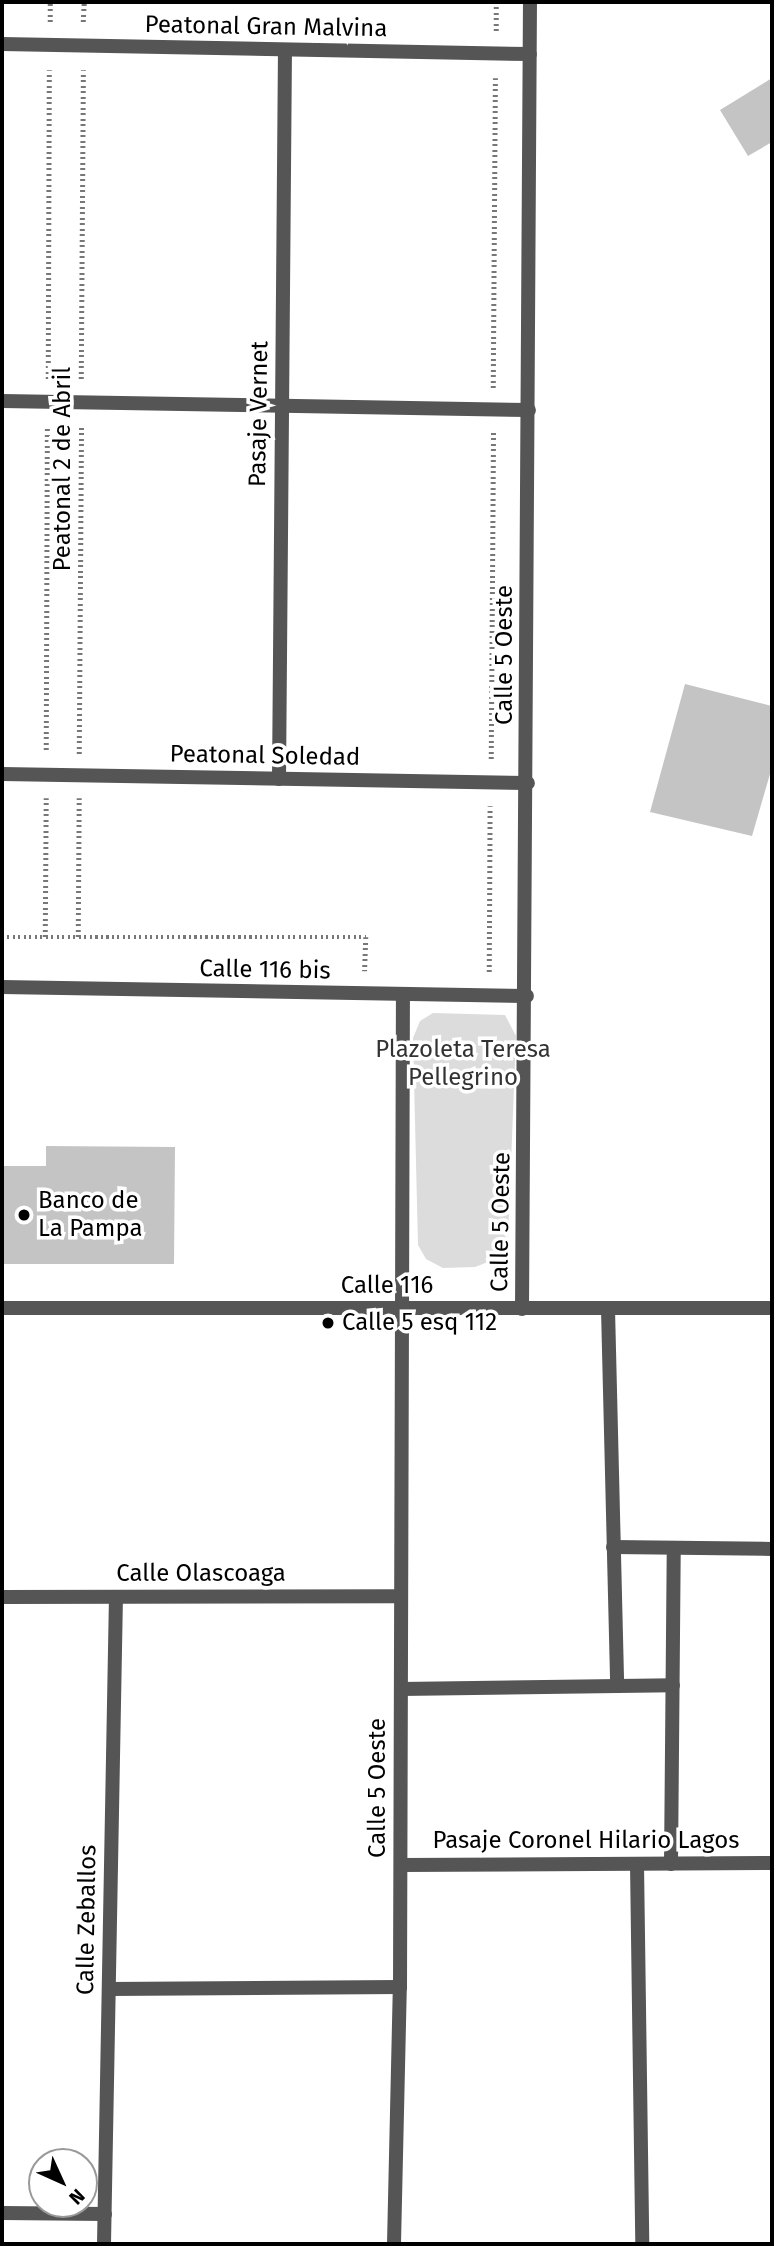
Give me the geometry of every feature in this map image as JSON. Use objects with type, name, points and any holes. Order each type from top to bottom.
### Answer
[{"type":"street","name":"Calle 5 Oeste","points":[[522,1309],[527,996],[530,2]]},
{"type":"street","name":"Peatonal Gran Malvina","points":[[2,44],[530,54]]},
{"type":"street","name":"Pasaje Vernet","points":[[279,779],[285,50]]},
{"type":"street","points":[[2,401],[529,410]]},
{"type":"street","name":"Peatonal Soledad","points":[[2,774],[528,783]]},
{"type":"street","name":"Calle 116 bis","points":[[2,987],[527,996]]},
{"type":"street","name":"Calle 5 Oeste","points":[[394,2244],[401,1865],[402,995]]},
{"type":"street","name":"Calle 116","points":[[2,1308],[772,1308]]},
{"type":"street","points":[[608,1309],[617,1685]]},
{"type":"street","points":[[613,1547],[772,1549]]},
{"type":"street","points":[[671,1864],[674,1548]]},
{"type":"street","name":"Calle Olascoaga","points":[[2,1597],[401,1596]]},
{"type":"street","name":"Calle Zeballos","points":[[104,2244],[116,1597]]},
{"type":"street","points":[[401,1689],[673,1685]]},
{"type":"street","name":"Pasaje Coronel Hilario Lagos","points":[[401,1865],[772,1863]]},
{"type":"street","points":[[637,1864],[642,2244]]},
{"type":"street","points":[[109,1989],[400,1987]]},
{"type":"street","points":[[2,2213],[105,2214]]},
{"type":"path","name":"Peatonal 2 de Abril","points":[[45,937],[50,2]]},
{"type":"path","name":"Peatonal 2 de Abril","points":[[78,937],[84,2]]},
{"type":"path","points":[[475,972],[489,972],[496,2]]},
{"type":"path","points":[[2,937],[366,937],[365,972],[379,972]]},
{"type":"green space","name":"Plazoleta Teresa Pellegrino","points":[[433,1013],[505,1015],[516,1036],[508,1239],[493,1260],[475,1267],[443,1268],[426,1259],[418,1245],[413,1038],[420,1021]]},
{"type":"building","points":[[772,78],[772,142],[748,156],[720,110]]},
{"type":"building","points":[[685,684],[772,706],[772,767],[752,836],[650,812]]},
{"type":"building","points":[[46,1146],[175,1147],[174,1264],[2,1264],[2,1166],[46,1166]]},
{"type":"place","name":"Banco de La Pampa","points":[[24,1215]]},
{"type":"place","name":"Calle 5 esq 112","points":[[328,1323]]}]
